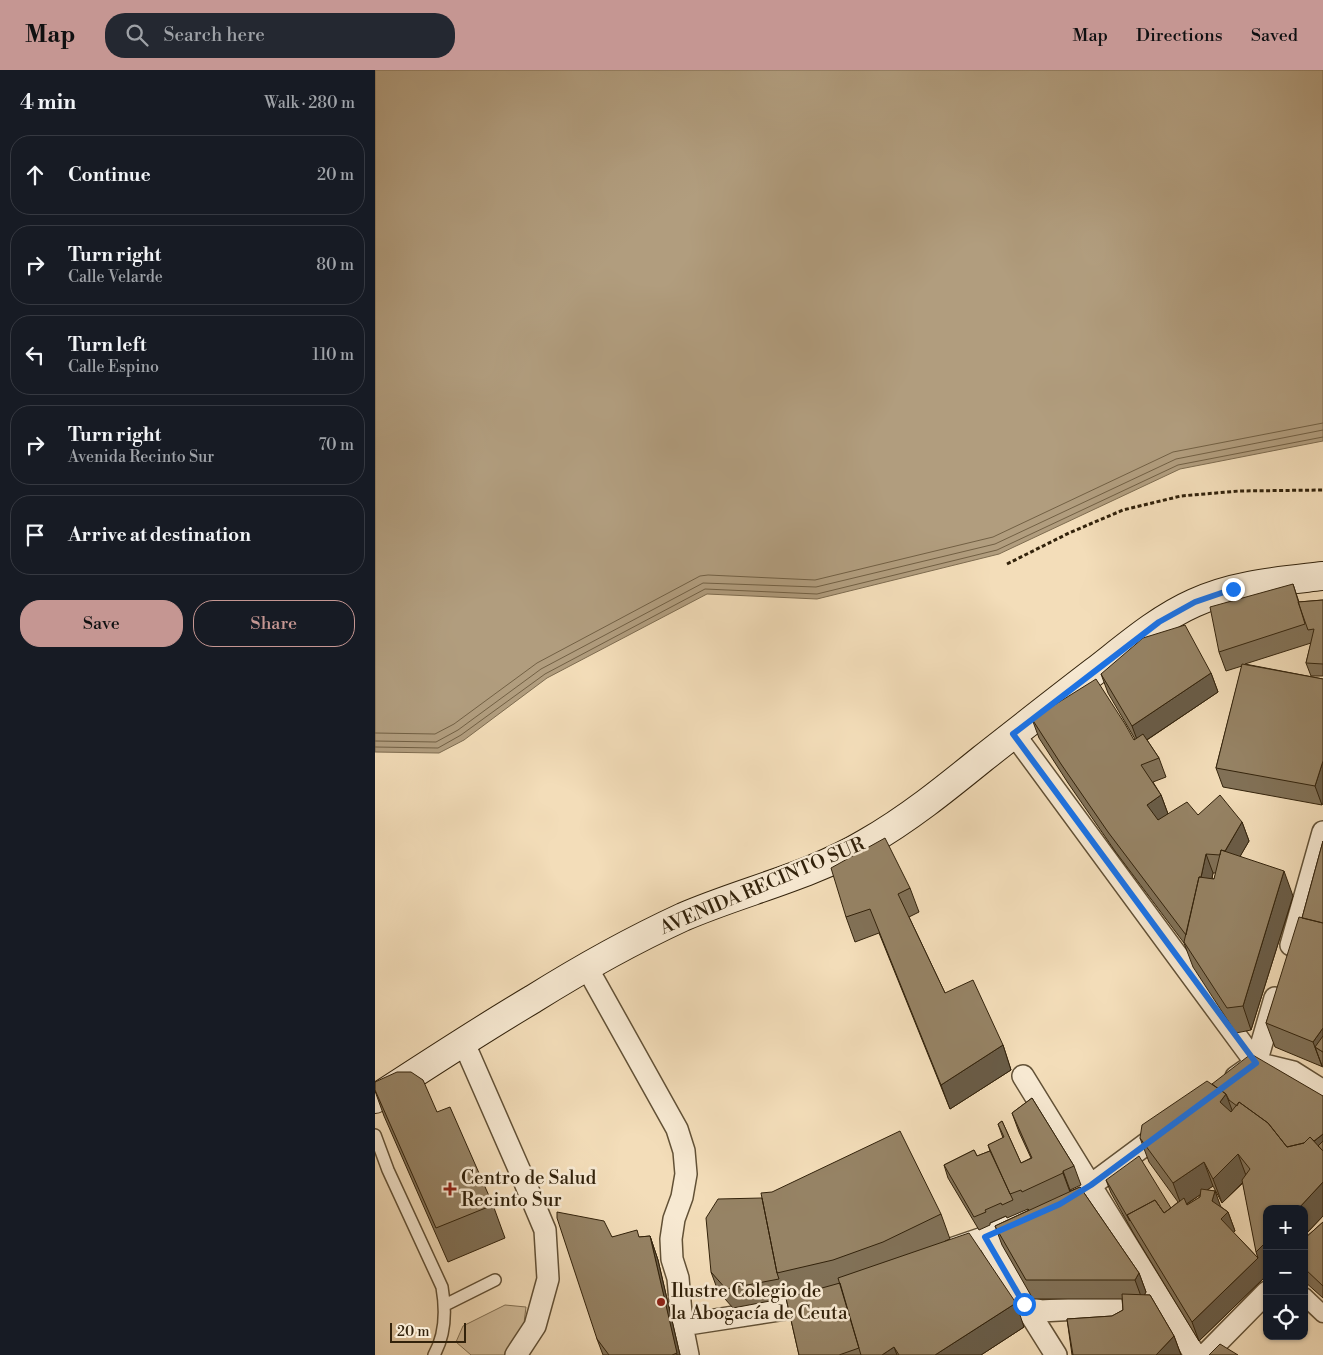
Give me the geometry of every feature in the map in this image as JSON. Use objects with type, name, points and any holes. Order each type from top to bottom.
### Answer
[{"type":"main road","name":"AVENIDA RECINTO SUR","points":[[375,1099],[463,1041],[586,966],[633,941],[684,916],[830,862],[864,845],[897,825],[1159,622],[1195,602],[1233,589],[1323,576]]},
{"type":"street","points":[[1013,734],[1256,1063],[1293,1072],[1323,1091]]},
{"type":"street","points":[[1224,1086],[1256,1063],[1323,832]]},
{"type":"street","points":[[586,966],[677,1128],[684,1151],[685,1174],[682,1197],[674,1219],[671,1239],[672,1259],[678,1278],[681,1325],[688,1355]]},
{"type":"street","points":[[463,1041],[545,1230],[548,1279],[535,1326],[516,1355]]},
{"type":"street","points":[[1023,1076],[1195,1355]]},
{"type":"street","points":[[931,1256],[985,1237],[1060,1204],[1091,1185],[1177,1121]]},
{"type":"street","points":[[985,1237],[1056,1355]]},
{"type":"street","points":[[681,1325],[786,1309],[831,1292]]},
{"type":"street","points":[[1205,1355],[1264,1295]]},
{"type":"street","points":[[1308,1300],[1323,1314]]},
{"type":"street","points":[[1024,1304],[1041,1311],[1164,1305]]},
{"type":"lane","points":[[375,1135],[442,1287],[445,1305],[444,1329],[434,1355]]},
{"type":"lane","points":[[445,1305],[495,1280]]},
{"type":"path","points":[[1007,564],[1069,533],[1123,510],[1181,496],[1239,491],[1323,490]]},
{"type":"shaded area","points":[[505,1305],[526,1307],[523,1331],[504,1355],[471,1355],[456,1342],[463,1326]]},
{"type":"water","points":[[375,70],[1323,70],[1323,441],[1180,469],[999,554],[817,599],[707,594],[547,678],[464,740],[439,753],[375,752]]},
{"type":"building","points":[[1293,584],[1305,624],[1219,652],[1210,607]]},
{"type":"building","points":[[1323,600],[1323,664],[1306,663],[1314,629],[1308,630],[1298,602]]},
{"type":"building","points":[[1185,625],[1211,673],[1132,726],[1101,674],[1143,638]]},
{"type":"building","points":[[1242,664],[1323,679],[1323,761],[1315,786],[1216,768]]},
{"type":"building","points":[[1096,679],[1134,740],[1143,734],[1159,758],[1141,765],[1161,795],[1147,805],[1158,820],[1187,802],[1198,815],[1220,795],[1242,822],[1225,851],[1221,850],[1220,855],[1206,854],[1186,935],[1108,832],[1032,719]]},
{"type":"building","points":[[885,838],[910,888],[898,894],[945,993],[973,980],[1003,1045],[941,1085],[870,909],[846,917],[831,868]]},
{"type":"building","points":[[1323,841],[1323,923],[1302,918]]},
{"type":"building","points":[[1221,850],[1284,871],[1243,1006],[1227,1008],[1184,942],[1199,877],[1214,879]]},
{"type":"building","points":[[1299,917],[1323,923],[1323,1028],[1313,1042],[1266,1023]]},
{"type":"building","points":[[1323,1036],[1323,1052],[1315,1047]]},
{"type":"building","points":[[1251,1054],[1323,1096],[1323,1134],[1314,1141],[1310,1137],[1304,1143],[1287,1147],[1268,1123],[1239,1102],[1237,1106],[1229,1100],[1226,1094],[1212,1084]]},
{"type":"building","name":"Centro de Salud Recinto Sur","points":[[397,1072],[411,1072],[423,1080],[437,1112],[450,1107],[493,1205],[436,1228],[375,1090],[375,1082]]},
{"type":"building","points":[[1207,1081],[1226,1094],[1220,1102],[1231,1112],[1239,1102],[1268,1123],[1287,1147],[1304,1143],[1310,1137],[1323,1151],[1323,1182],[1302,1205],[1263,1205],[1263,1245],[1256,1252],[1242,1180],[1250,1169],[1238,1154],[1213,1179],[1204,1162],[1173,1183],[1140,1138],[1142,1125]]},
{"type":"building","points":[[1032,1098],[1074,1166],[1022,1192],[1021,1190],[1010,1194],[988,1145],[1004,1137],[998,1124],[1002,1121],[1021,1163],[1032,1158],[1012,1113]]},
{"type":"building","points":[[900,1131],[941,1214],[883,1242],[833,1260],[777,1273],[761,1193],[772,1192]]},
{"type":"building","points":[[1323,1141],[1323,1151],[1318,1146]]},
{"type":"building","points":[[974,1150],[977,1156],[990,1151],[1013,1200],[1002,1205],[1001,1203],[974,1217],[944,1165]]},
{"type":"building","points":[[1139,1156],[1171,1208],[1164,1213],[1155,1200],[1127,1215],[1130,1221],[1106,1180]]},
{"type":"building","points":[[1080,1187],[1139,1273],[1135,1280],[1026,1280],[995,1226]]},
{"type":"building","points":[[1201,1189],[1215,1191],[1212,1201],[1228,1212],[1221,1219],[1258,1258],[1192,1322],[1127,1215],[1155,1200],[1164,1213],[1184,1198],[1187,1205],[1200,1197]]},
{"type":"building","points":[[762,1198],[779,1279],[726,1289],[711,1272],[706,1218],[718,1199]]},
{"type":"building","points":[[557,1212],[604,1221],[612,1237],[637,1230],[639,1237],[650,1236],[677,1353],[672,1355],[609,1355],[597,1339],[557,1218]]},
{"type":"building","points":[[1323,1222],[1323,1286],[1308,1272],[1308,1235]]},
{"type":"building","points":[[969,1233],[1016,1303],[935,1355],[899,1355],[894,1347],[882,1355],[861,1355],[838,1278]]},
{"type":"building","points":[[840,1283],[859,1348],[839,1355],[799,1355],[786,1298]]},
{"type":"building","points":[[1122,1294],[1150,1295],[1174,1336],[1156,1355],[1073,1355],[1067,1319],[1112,1316],[1123,1310]]},
{"type":"building","points":[[1220,1344],[1238,1355],[1209,1355]]},
{"type":"place","name":"Centro de Salud Recinto Sur","points":[[450,1189]]},
{"type":"place","name":"Ilustre Colegio de la Abogacía de Ceuta","points":[[661,1302]]},
{"type":"route","points":[[1024,1304],[985,1237],[1060,1204],[1091,1185],[1256,1063],[1013,734],[1159,622],[1195,602],[1233,589]]}]
